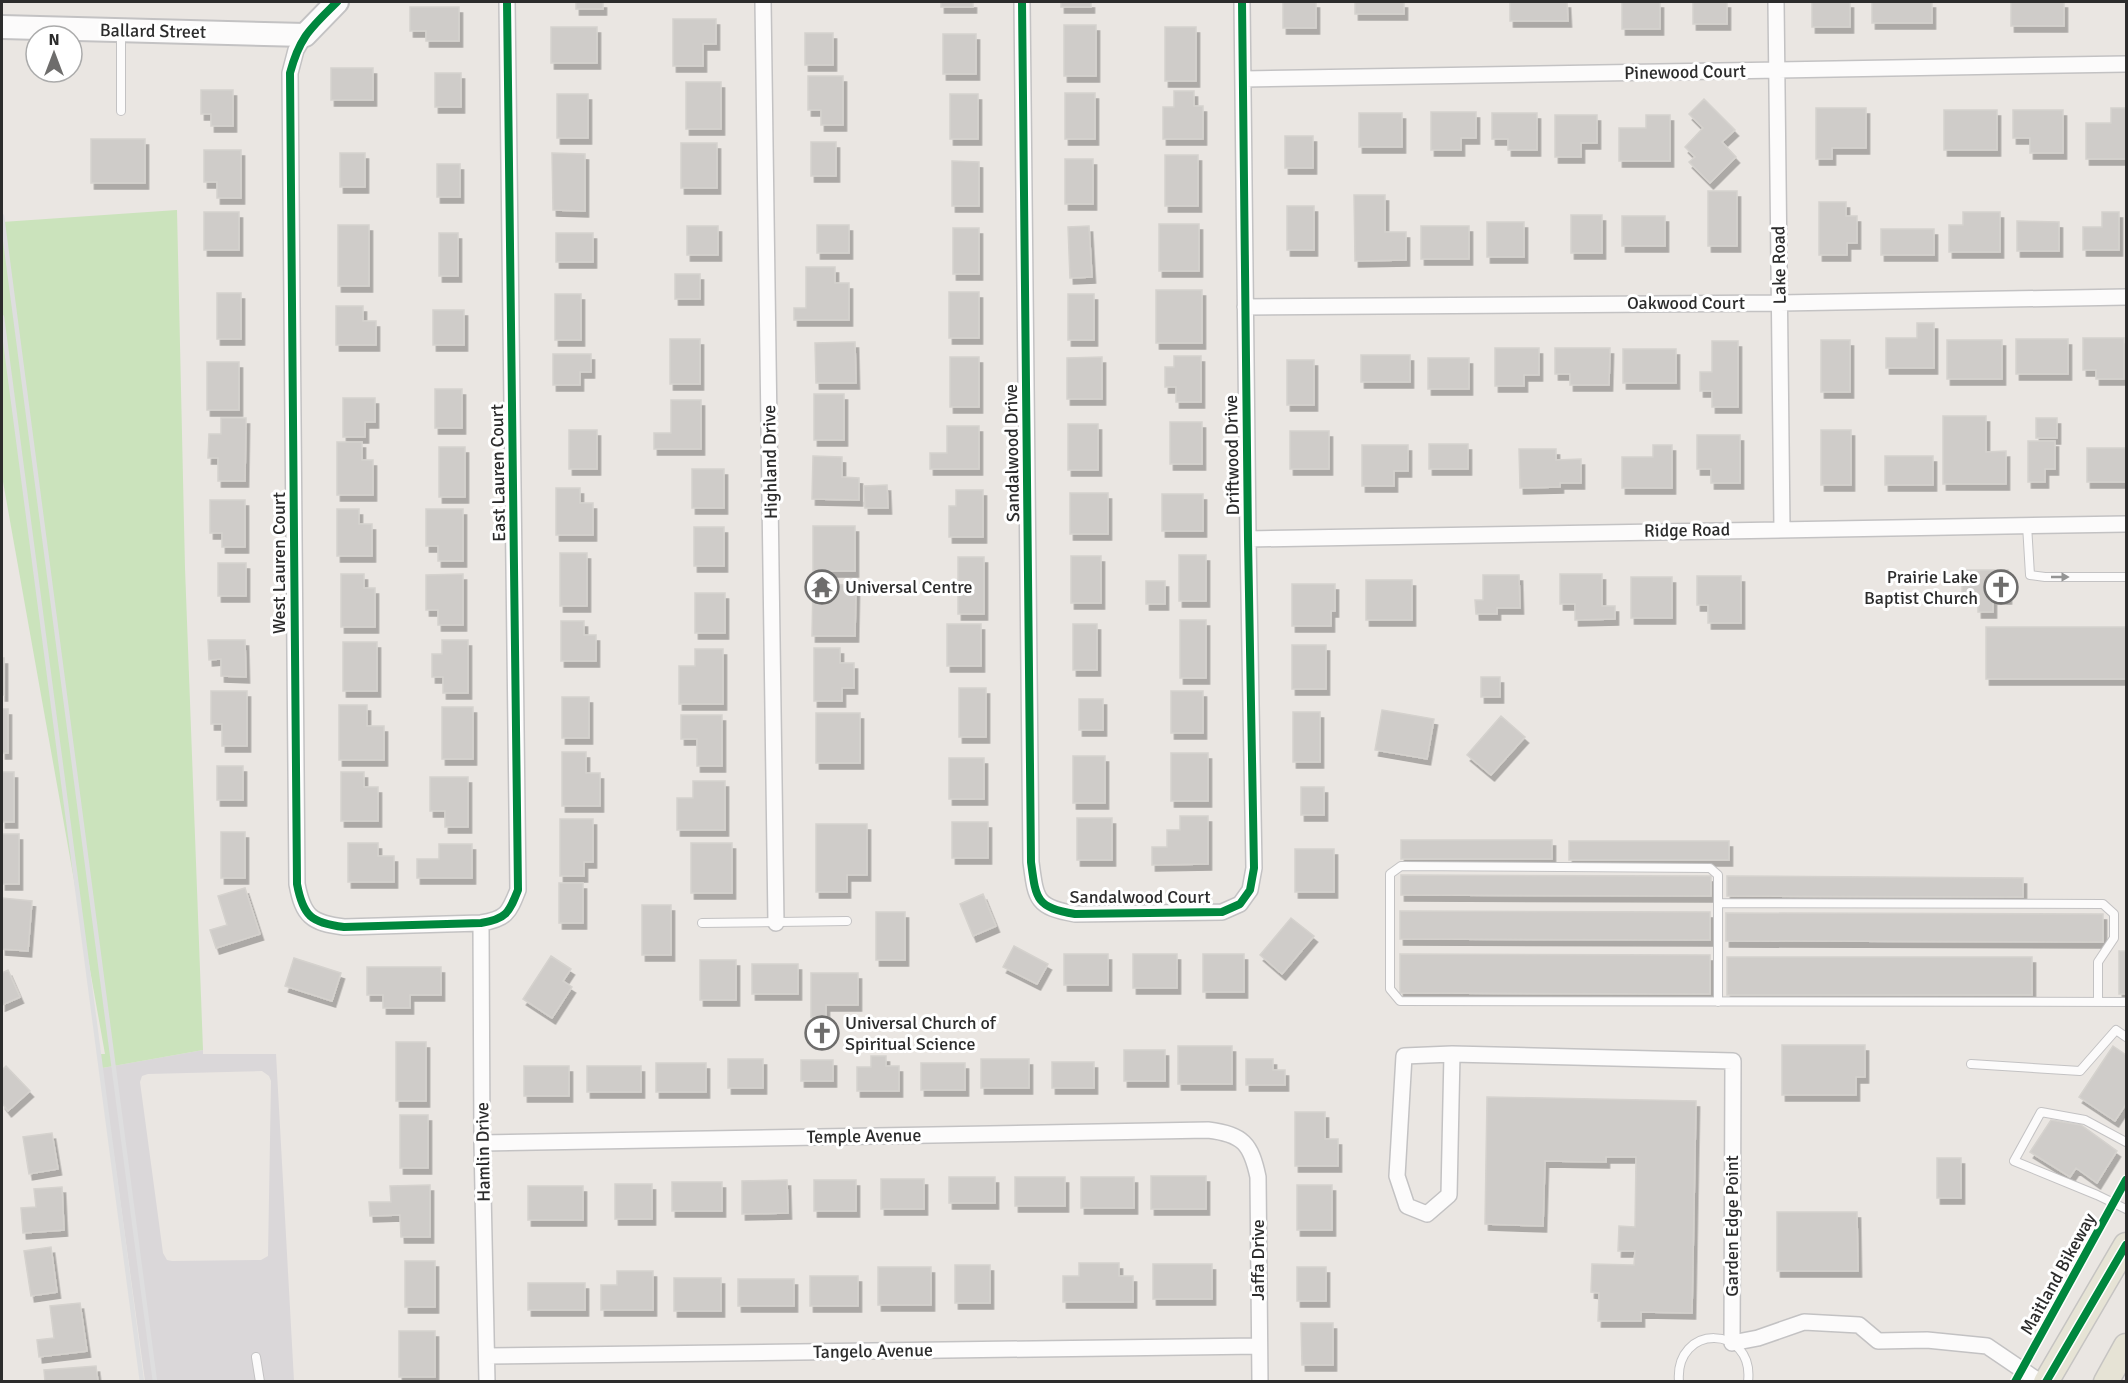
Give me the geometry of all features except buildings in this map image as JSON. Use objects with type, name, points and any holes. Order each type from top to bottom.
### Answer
[{"type":"main road","points":[[2046,1382],[2127,1245]]},
{"type":"main road","points":[[2106,1382],[2127,1346]]},
{"type":"street","points":[[305,35],[337,2]]},
{"type":"street","name":"East Lauren Court","points":[[481,923],[498,920],[510,910],[518,890],[507,2]]},
{"type":"street","name":"Highland Drive","points":[[764,2],[776,923]]},
{"type":"street","name":"Sandalwood Drive","points":[[1022,2],[1032,862],[1035,890],[1041,902]]},
{"type":"street","name":"Driftwood Drive","points":[[1240,904],[1250,890],[1254,868],[1242,2]]},
{"type":"street","name":"Lake Road","points":[[1776,2],[1782,529]]},
{"type":"street","name":"Ballard Street","points":[[2,27],[305,35]]},
{"type":"street","name":"West Lauren Court","points":[[305,35],[296,50],[290,73],[297,872],[301,904],[310,917],[324,925],[344,927],[481,923]]},
{"type":"street","name":"Pinewood Court","points":[[1244,79],[2126,64]]},
{"type":"street","name":"Oakwood Court","points":[[1245,307],[1780,303],[2127,297]]},
{"type":"street","name":"Ridge Road","points":[[1248,539],[2127,524]]},
{"type":"street","name":"Sandalwood Court","points":[[1041,902],[1052,910],[1075,914],[1222,912],[1240,904]]},
{"type":"street","name":"Hamlin Drive","points":[[481,923],[482,1143],[487,1382]]},
{"type":"street","name":"Garden Edge Point","points":[[1452,1054],[1449,1195],[1427,1214],[1407,1206],[1397,1176],[1404,1056],[1452,1054],[1733,1062],[1732,1343]]},
{"type":"street","name":"Temple Avenue","points":[[482,1143],[1208,1130],[1227,1132],[1243,1141]]},
{"type":"street","name":"Jaffa Drive","points":[[1243,1141],[1254,1159],[1258,1177],[1260,1382]]},
{"type":"street","points":[[1732,1343],[1758,1338],[1804,1322],[1859,1325],[1878,1341],[1927,1340],[1987,1346],[2040,1382]]},
{"type":"street","name":"Tangelo Avenue","points":[[487,1356],[1259,1346]]},
{"type":"lane","points":[[121,30],[121,111]]},
{"type":"lane","points":[[2027,525],[2030,575],[2127,577]]},
{"type":"lane","points":[[1718,1002],[1718,875],[1710,868],[1401,866],[1390,874],[1390,989],[1400,1001],[1718,1002],[2127,1002]]},
{"type":"lane","points":[[1718,903],[2103,904],[2114,914],[2114,938],[2098,962],[2098,1002]]},
{"type":"lane","points":[[702,923],[847,921]]},
{"type":"lane","points":[[1971,1064],[2080,1071],[2116,1030],[2127,1037]]},
{"type":"lane","points":[[2127,1142],[2085,1120],[2041,1112],[2014,1161],[2127,1209]]},
{"type":"lane","points":[[1679,1382],[1678,1369],[1688,1348],[1698,1341],[1709,1338],[1721,1338],[1741,1350],[1747,1360],[1748,1382]]},
{"type":"lane","points":[[256,1357],[260,1382]]},
{"type":"shaded area","points":[[203,1050],[203,1054],[276,1054],[294,1381],[145,1381],[102,1068]],"holes":[[[262,1071],[269,1076],[271,1081],[268,1256],[261,1260],[167,1260],[163,1253],[140,1082],[142,1076]]]},
{"type":"green space","points":[[177,210],[185,568],[203,1050],[102,1068],[100,1054],[105,1054],[2,476],[2,222]]},
{"type":"railway","points":[[2,216],[155,1382]]},
{"type":"railway","points":[[2,317],[142,1382]]},
{"type":"cycle path","points":[[337,2],[307,33],[290,73],[297,884],[302,904],[310,916],[324,923],[344,927],[481,923],[506,914],[518,890],[507,2]]},
{"type":"cycle path","points":[[1022,2],[1031,862],[1034,885],[1040,900],[1052,908],[1075,914],[1222,912],[1240,904],[1250,890],[1254,868],[1242,2]]},
{"type":"cycle path","name":"Maitland Bikeway","points":[[2015,1382],[2126,1180]]},
{"type":"cycle path","points":[[2046,1382],[2126,1245]]},
{"type":"place","name":"Universal Centre","points":[[822,587]]},
{"type":"place","name":"Prairie Lake Baptist Church","points":[[2001,587]]},
{"type":"place","name":"Universal Church of Spiritual Science","points":[[822,1033]]}]
